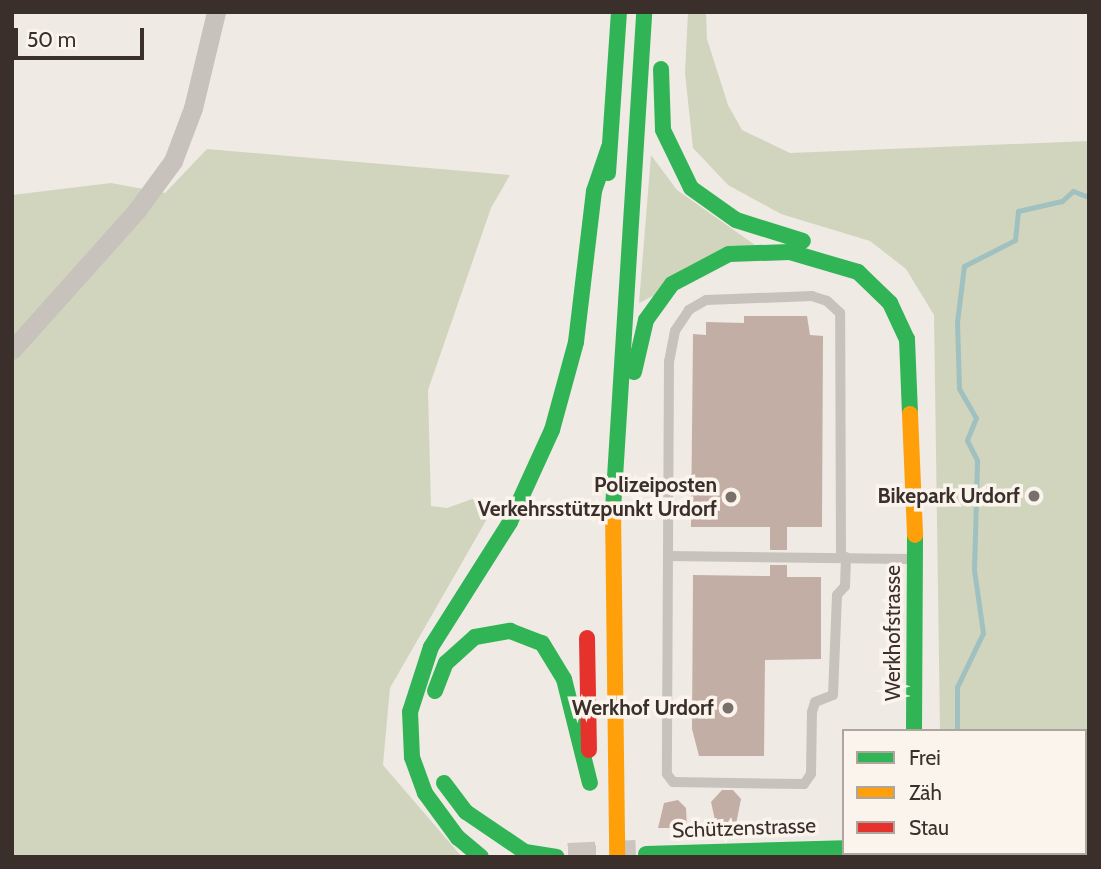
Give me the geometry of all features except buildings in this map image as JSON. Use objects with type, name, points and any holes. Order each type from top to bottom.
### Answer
[{"type":"main road","points":[[598,312],[619,12]]},
{"type":"main road","points":[[617,857],[611,540],[619,341],[644,12]]},
{"type":"main road","points":[[663,50],[660,109],[678,169],[720,212],[763,230],[861,263],[882,277],[911,316],[920,360],[915,535]]},
{"type":"main road","points":[[481,857],[443,819],[425,793],[412,757],[414,691],[431,647],[510,522],[552,430],[576,342],[594,191],[610,147]]},
{"type":"main road","points":[[611,540],[625,474],[633,377],[646,320],[688,272],[729,254],[762,252],[812,254],[858,272],[900,320],[911,363],[915,535]]},
{"type":"main road","name":"Werkhofstrasse","points":[[914,729],[915,535]]},
{"type":"main road","points":[[430,714],[438,681],[459,648],[493,631],[528,635],[559,667],[590,789],[587,617]]},
{"type":"main road","points":[[435,762],[466,813],[524,855]]},
{"type":"main road","points":[[443,819],[494,850],[556,857]]},
{"type":"main road","name":"Schützenstrasse","points":[[646,854],[842,848]]},
{"type":"street","points":[[12,350],[137,210],[173,161],[193,108],[216,12]]},
{"type":"lane","points":[[723,296],[812,296],[827,301],[840,313],[844,557],[845,586],[837,595],[833,695],[815,702],[811,712],[811,774],[804,784],[673,782],[667,774],[669,360],[675,331],[689,310],[723,296]]},
{"type":"lane","points":[[669,556],[914,559]]},
{"type":"green space","points":[[688,12],[706,12],[707,39],[728,105],[742,130],[790,153],[1089,141],[1089,803],[1087,729],[940,729],[934,315],[906,269],[870,241],[781,214],[728,185],[693,148],[685,73]]},
{"type":"green space","points":[[207,149],[510,175],[491,208],[428,390],[431,506],[447,508],[475,498],[491,512],[390,688],[383,765],[462,857],[12,857],[12,195],[111,183],[165,193]]},
{"type":"green space","points":[[651,155],[677,190],[755,245],[639,303]]},
{"type":"waterway","points":[[957,729],[957,687],[983,633],[974,570],[977,460],[967,440],[976,418],[959,388],[957,322],[964,266],[1015,240],[1018,211],[1062,201],[1073,191],[1089,197]]},
{"type":"tunnel","points":[[568,857],[636,854]]},
{"type":"traffic: fast","points":[[608,173],[619,12]]},
{"type":"traffic: fast","points":[[613,509],[644,12]]},
{"type":"traffic: fast","points":[[661,69],[663,130],[691,188],[736,220],[803,241]]},
{"type":"traffic: fast","points":[[481,857],[458,838],[425,793],[412,757],[410,712],[431,647],[510,522],[552,430],[576,342],[594,191],[609,147]]},
{"type":"traffic: fast","points":[[634,372],[646,320],[672,284],[729,254],[790,252],[858,272],[890,303],[907,339],[910,414]]},
{"type":"traffic: fast","points":[[914,729],[915,535]]},
{"type":"traffic: fast","points":[[435,691],[446,663],[475,637],[510,631],[542,643],[564,679],[590,783]]},
{"type":"traffic: fast","points":[[444,783],[466,812],[525,852]]},
{"type":"traffic: fast","points":[[646,854],[842,848]]},
{"type":"traffic: fast","points":[[525,852],[557,857]]},
{"type":"traffic: slow","points":[[910,414],[915,535]]},
{"type":"traffic: slow","points":[[613,509],[617,857]]},
{"type":"traffic: jam","points":[[587,638],[589,750]]},
{"type":"place","name":"Bikepark Urdorf","points":[[1034,496]]},
{"type":"place","name":"Polizeiposten Verkehrsstützpunkt Urdorf","points":[[731,497]]},
{"type":"place","name":"Werkhof Urdorf","points":[[728,708]]}]
